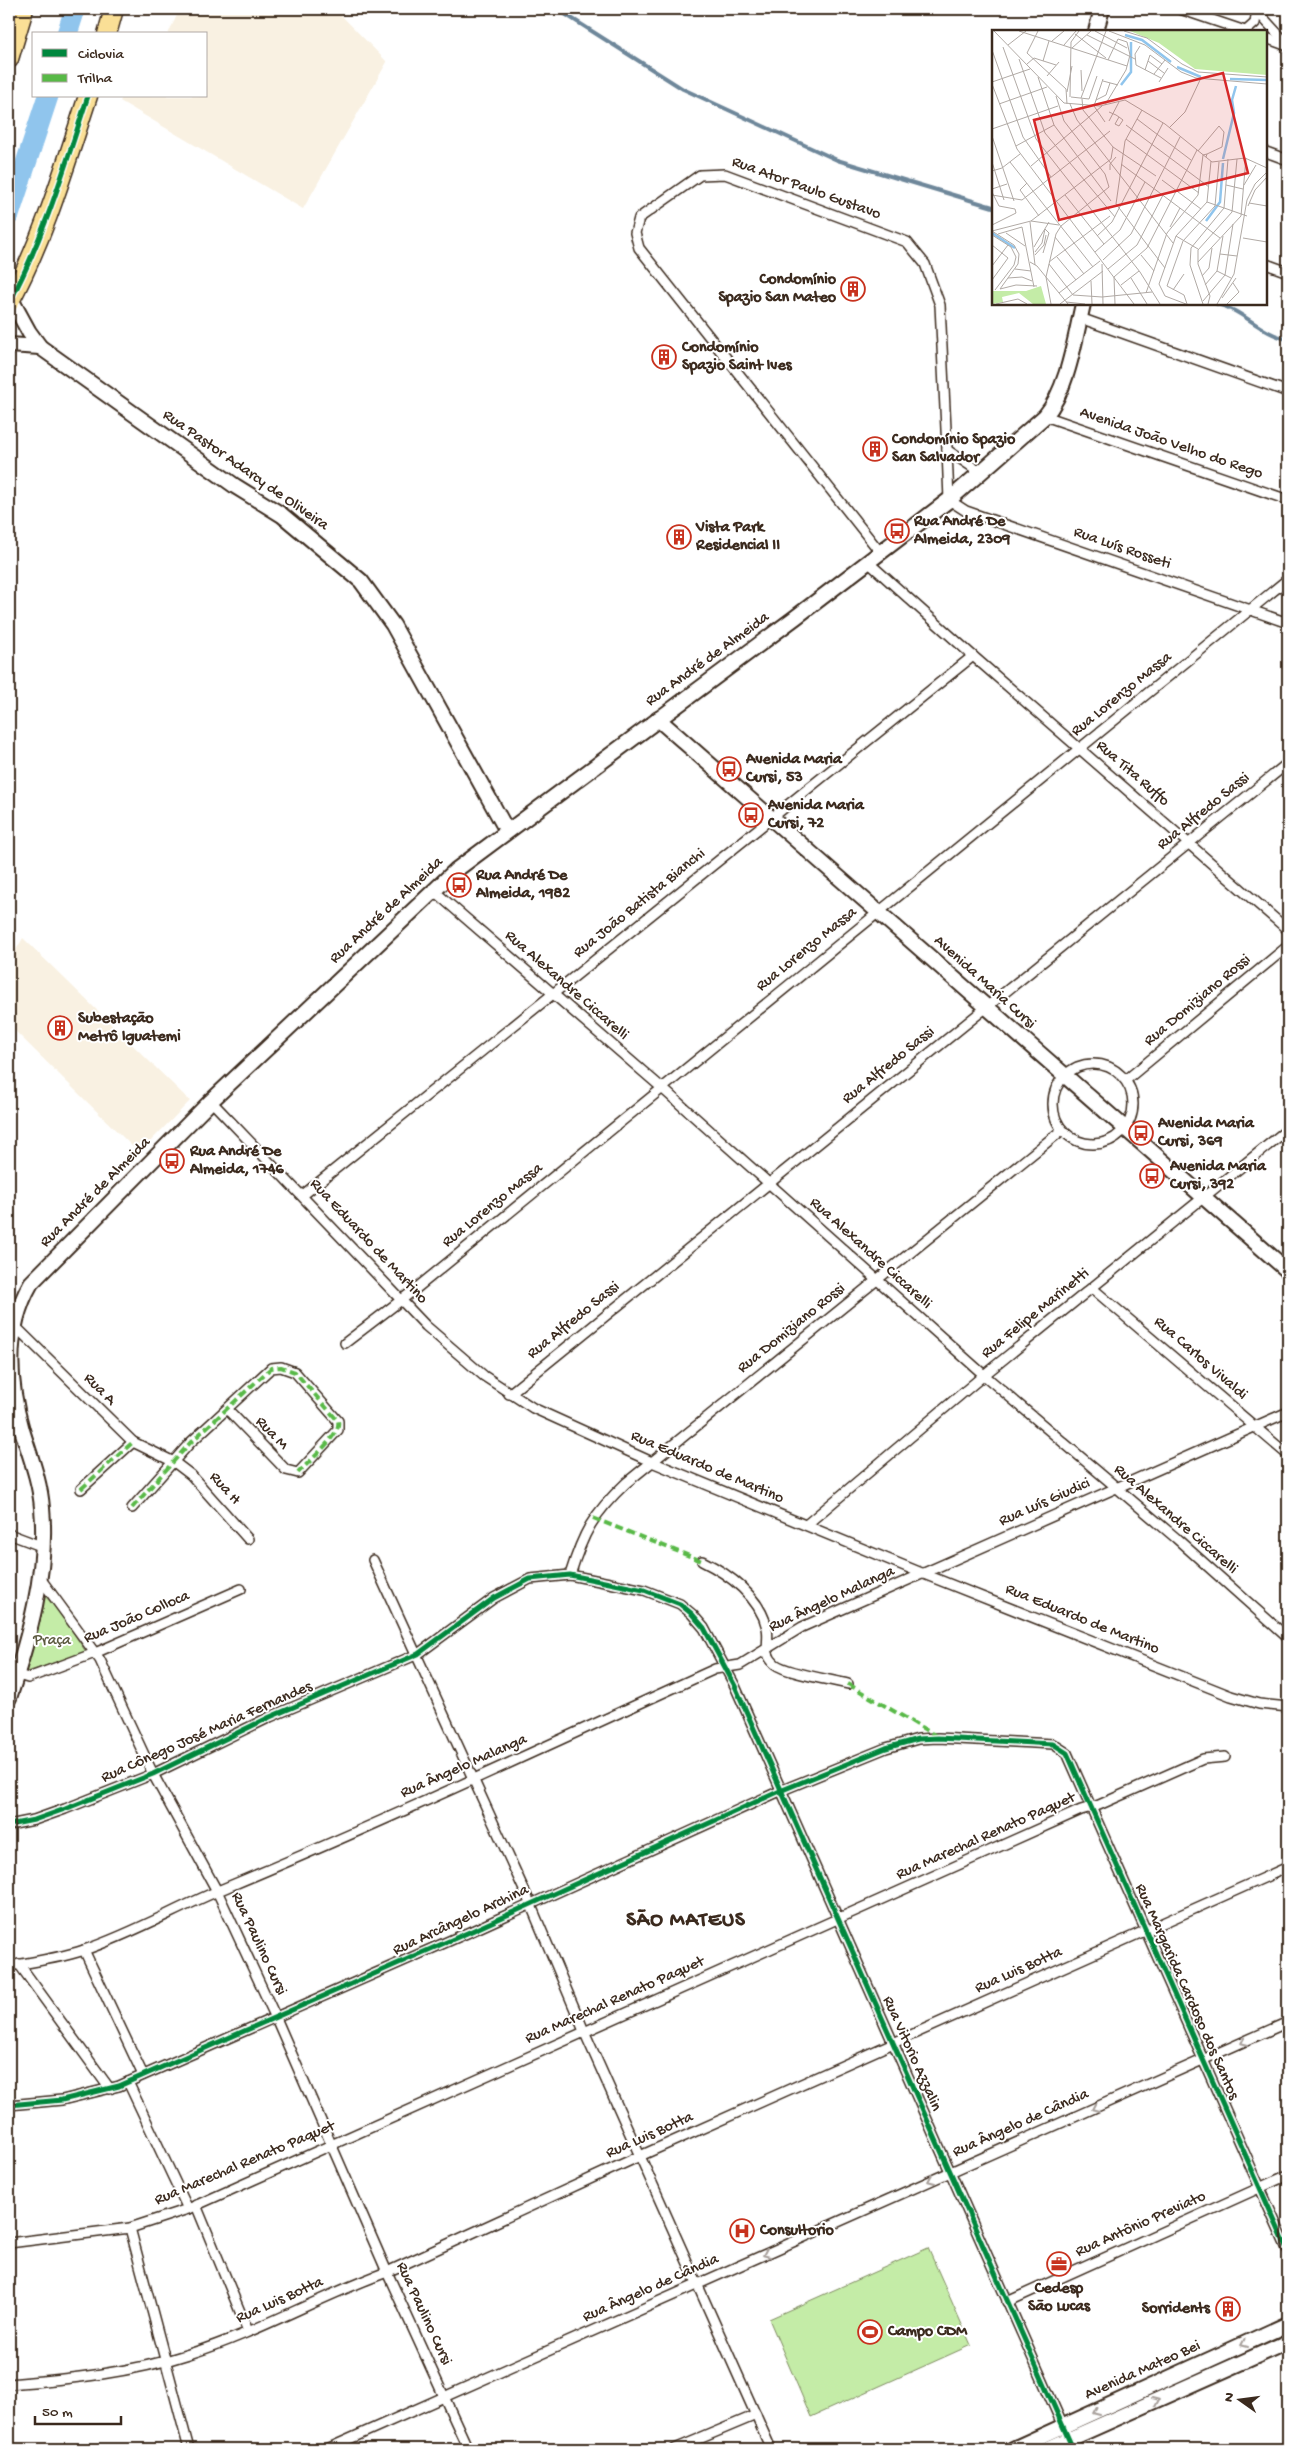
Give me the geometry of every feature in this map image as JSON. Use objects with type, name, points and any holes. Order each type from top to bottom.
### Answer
[{"type":"highway","points":[[9,59],[24,9]]},
{"type":"highway","points":[[108,32],[114,9]]},
{"type":"highway","points":[[10,301],[34,249],[58,187],[87,98]]},
{"type":"main road","points":[[1096,30],[1102,9]]},
{"type":"main road","name":"Rua Pastor Adarcy de Oliveira","points":[[10,301],[40,347],[235,486],[282,515],[360,581],[393,624],[507,831]]},
{"type":"main road","name":"Rua André de Almeida","points":[[9,1698],[12,1674],[31,1623],[40,1577],[42,1507],[36,1471],[22,1430],[14,1394],[11,1344],[21,1301],[31,1283],[211,1101],[433,890],[507,831],[658,720],[949,500],[1045,416],[1058,397],[1083,305]]},
{"type":"main road","points":[[9,345],[40,347]]},
{"type":"main road","name":"Avenida Maria Cursi","points":[[658,720],[985,1008],[1288,1271]]},
{"type":"main road","name":"Avenida Mateo Bei","points":[[1013,2449],[1288,2324]]},
{"type":"main road","name":"Avenida Mateo Bei","points":[[1047,2449],[1071,2444],[1288,2342]]},
{"type":"street","points":[[1180,9],[1242,30]]},
{"type":"street","points":[[1246,30],[1255,23],[1256,9]]},
{"type":"street","points":[[1256,9],[1288,45]]},
{"type":"street","points":[[1267,38],[1288,45]]},
{"type":"street","points":[[1267,152],[1288,160]]},
{"type":"street","name":"Rua Ator Paulo Gustavo","points":[[880,552],[639,248],[635,233],[639,218],[700,175],[725,174],[907,242],[925,264],[940,305],[949,500]]},
{"type":"street","points":[[1267,264],[1288,272]]},
{"type":"street","points":[[1080,318],[1288,392]]},
{"type":"street","name":"Avenida João Velho do Rego","points":[[1045,416],[1288,500]]},
{"type":"street","points":[[947,450],[980,472]]},
{"type":"street","name":"Rua Luís Rosseti","points":[[949,500],[966,511],[1288,623]]},
{"type":"street","name":"Rua Tita Ruffo","points":[[868,562],[973,656],[1288,930]]},
{"type":"street","name":"Rua Lorenzo Massa","points":[[345,1343],[1081,749],[1288,579]]},
{"type":"street","name":"Rua João Batista Bianchi","points":[[303,1195],[973,656]]},
{"type":"street","name":"Rua Alfredo Sassi","points":[[509,1394],[1288,762]]},
{"type":"street","name":"Rua Alexandre Ciccarelli","points":[[433,890],[662,1088],[984,1375],[1288,1638]]},
{"type":"street","name":"Rua Domiziano Rossi","points":[[1126,1080],[1288,946]]},
{"type":"street","points":[[1095,1063],[1107,1065],[1118,1071],[1126,1080],[1132,1092],[1134,1105],[1131,1118],[1124,1129],[1114,1138],[1094,1144],[1073,1139],[1062,1130],[1053,1109],[1055,1092],[1063,1076],[1072,1069],[1084,1064],[1095,1063]]},
{"type":"street","name":"Rua Eduardo de Martino","points":[[211,1101],[303,1195],[400,1300],[464,1360],[509,1394],[532,1408],[652,1462],[924,1574],[1231,1696],[1259,1704],[1288,1707]]},
{"type":"street","name":"Rua Felipe Marinetti","points":[[806,1525],[984,1375],[1288,1129]]},
{"type":"street","name":"Rua Domiziano Rossi","points":[[570,1575],[583,1536],[593,1518],[607,1501],[652,1462],[1062,1130]]},
{"type":"street","name":"Rua Carlos Vivaldi","points":[[1092,1288],[1288,1455]]},
{"type":"street","name":"Rua A","points":[[14,1325],[132,1442],[174,1462]]},
{"type":"street","name":"Rua M","points":[[281,1367],[295,1372],[338,1421],[339,1425],[336,1434],[298,1473],[286,1470],[227,1409],[271,1368],[281,1367]]},
{"type":"street","points":[[132,1508],[174,1462],[227,1409]]},
{"type":"street","name":"Rua Luís Giudici","points":[[924,1574],[1288,1412]]},
{"type":"street","points":[[81,1489],[132,1442]]},
{"type":"street","name":"Rua H","points":[[174,1462],[191,1475],[248,1539]]},
{"type":"street","points":[[9,1534],[41,1546]]},
{"type":"street","points":[[373,1560],[418,1654],[530,1903],[584,2031],[771,2449]]},
{"type":"street","points":[[702,1561],[729,1577],[749,1595],[767,1626],[766,1648],[770,1659],[780,1667],[848,1684]]},
{"type":"street","name":"Rua Ângelo Malanga","points":[[9,1966],[84,1950],[140,1928],[217,1891],[474,1779],[715,1669],[740,1665],[802,1627],[924,1574]]},
{"type":"street","name":"Rua Cônego José Maria Fernandes","points":[[9,1826],[34,1820],[65,1809],[153,1774],[270,1717],[418,1654],[511,1587],[530,1579],[570,1575],[644,1590],[680,1604],[704,1628],[726,1668]]},
{"type":"street","name":"Rua Paulino Cursi","points":[[40,1577],[95,1653],[153,1774],[217,1891],[276,2018],[387,2272],[468,2449]]},
{"type":"street","name":"Rua João Colloca","points":[[12,1674],[28,1678],[95,1653],[241,1589]]},
{"type":"street","name":"Rua Vitorio Azzalin","points":[[726,1668],[1071,2444]]},
{"type":"street","name":"Rua Arcângelo Archina","points":[[9,2105],[62,2100],[110,2089],[128,2082],[276,2018],[780,1791],[886,1748],[918,1739],[960,1737],[1052,1744],[1057,1746]]},
{"type":"street","name":"Rua Margarida Cardoso dos Santos","points":[[1057,1746],[1067,1753],[1288,2251]]},
{"type":"street","name":"Rua Marechal Renato Paquet","points":[[9,2243],[130,2228],[192,2207],[837,1918],[1203,1758],[1225,1757]]},
{"type":"street","name":"Rua Luis Botta","points":[[9,2384],[85,2376],[167,2361],[248,2331],[387,2272],[640,2156],[1288,1867]]},
{"type":"street","points":[[84,1950],[143,2075]]},
{"type":"street","points":[[19,1964],[110,2089]]},
{"type":"street","name":"Rua Ângelo de Cândia","points":[[327,2449],[1288,2022]]},
{"type":"street","points":[[128,2082],[192,2207],[248,2331]]},
{"type":"street","name":"Rua Antônio Previato","points":[[1007,2302],[1288,2175]]},
{"type":"street","points":[[130,2228],[190,2449]]},
{"type":"street","points":[[675,2449],[756,2415]]},
{"type":"shaded area","points":[[180,9],[335,9],[387,62],[303,209],[120,101],[122,98],[208,98],[208,32],[169,32]]},
{"type":"shaded area","points":[[23,938],[190,1101],[139,1153],[9,1025],[9,962]]},
{"type":"green space","name":"Praça","points":[[42,1593],[59,1611],[86,1652],[24,1673]]},
{"type":"green space","name":"Campo CDM","points":[[928,2248],[971,2345],[811,2417],[769,2319]]},
{"type":"waterway","points":[[68,32],[75,9]]},
{"type":"waterway","points":[[557,9],[683,89],[837,160],[992,207]]},
{"type":"waterway","points":[[9,215],[47,98]]},
{"type":"waterway","points":[[1220,305],[1235,311],[1269,332],[1288,339]]},
{"type":"marked path","points":[[132,1508],[190,1443],[271,1368],[281,1367],[295,1372],[338,1421],[338,1427],[329,1441],[298,1473]]},
{"type":"marked path","points":[[81,1489],[133,1442]]},
{"type":"marked path","points":[[593,1518],[702,1561]]},
{"type":"marked path","points":[[848,1684],[936,1736]]},
{"type":"cycle path","points":[[9,303],[22,278],[43,227],[87,98]]},
{"type":"cycle path","points":[[9,1825],[34,1820],[153,1774],[270,1717],[418,1654],[494,1598],[530,1579],[570,1575],[644,1590],[680,1604],[704,1628],[735,1686],[1073,2449]]},
{"type":"cycle path","points":[[9,2105],[62,2100],[119,2086],[474,1930],[780,1791],[886,1748],[918,1739],[938,1738],[1053,1744],[1067,1753],[1288,2251]]},
{"type":"place","name":"Condomínio Spazio San Mateo","points":[[853,289]]},
{"type":"place","name":"Condomínio Spazio Saint Ives","points":[[664,357]]},
{"type":"place","name":"Condomínio Spazio San Salvador","points":[[875,449]]},
{"type":"place","name":"Rua André De Almeida, 2309","points":[[897,531]]},
{"type":"place","name":"Vista Park Residencial II","points":[[679,537]]},
{"type":"place","name":"Avenida Maria Cursi, 53","points":[[729,769]]},
{"type":"place","name":"Avenida Maria Cursi, 72","points":[[751,815]]},
{"type":"place","name":"Rua André De Almeida, 1982","points":[[459,885]]},
{"type":"place","name":"Subestação Metrô Iguatemi","points":[[60,1028]]},
{"type":"place","name":"Avenida Maria Cursi, 369","points":[[1141,1133]]},
{"type":"place","name":"Rua André De Almeida, 1746","points":[[172,1161]]},
{"type":"place","name":"Avenida Maria Cursi, 392","points":[[1152,1176]]},
{"type":"place","name":"Consultorio","points":[[742,2231]]},
{"type":"place","name":"Cedesp São Lucas","points":[[1059,2264]]},
{"type":"place","name":"Sorridents","points":[[1228,2309]]},
{"type":"place","name":"Campo CDM","points":[[870,2332]]},
{"type":"district","name":"SÃO MATEUS","points":[[686,1921]]}]
